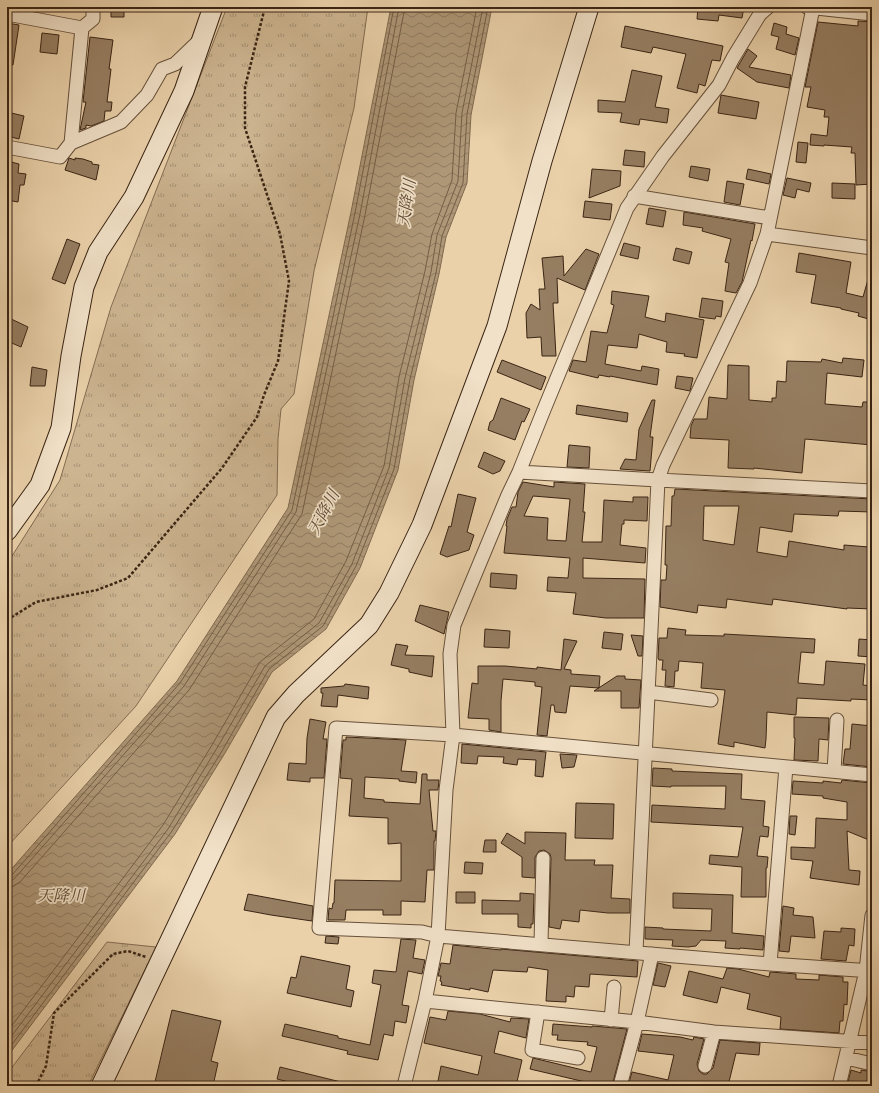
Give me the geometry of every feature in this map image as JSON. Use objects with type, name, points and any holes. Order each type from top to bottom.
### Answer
[{"type":"street","points":[[7,147],[60,158],[70,143],[82,28],[93,19],[93,7]]},
{"type":"street","points":[[7,531],[40,485],[61,428],[71,356],[84,287],[98,252],[134,197],[184,91],[213,7]]},
{"type":"street","points":[[101,1086],[276,717],[296,694],[369,625],[389,593],[422,525],[497,326],[540,168],[589,7]]},
{"type":"street","points":[[404,1086],[425,1000],[438,936],[446,790],[453,735],[450,654],[454,625],[508,494],[519,472],[627,208],[668,149],[719,85],[733,58],[760,14],[768,7]]},
{"type":"street","points":[[636,952],[658,480],[663,465],[750,283],[767,234],[810,8],[872,14]]},
{"type":"street","points":[[7,14],[82,28]]},
{"type":"street","points":[[70,143],[121,122],[147,96],[162,69],[174,64],[202,38]]},
{"type":"street","points":[[634,196],[770,218]]},
{"type":"street","points":[[767,234],[872,248]]},
{"type":"street","points":[[519,472],[872,491]]},
{"type":"street","points":[[648,692],[711,700]]},
{"type":"street","points":[[834,772],[837,720]]},
{"type":"street","points":[[869,971],[438,936],[408,931],[320,928],[336,728],[453,735],[645,752],[872,775]]},
{"type":"street","points":[[770,964],[786,767]]},
{"type":"street","points":[[541,944],[543,858]]},
{"type":"street","points":[[839,1086],[869,971],[872,915]]},
{"type":"street","points":[[620,1086],[637,1022],[652,954]]},
{"type":"street","points":[[611,1020],[614,987]]},
{"type":"street","points":[[425,1000],[637,1022],[714,1032],[872,1043]]},
{"type":"street","points":[[538,1012],[532,1050],[578,1058]]},
{"type":"street","points":[[705,1066],[714,1032]]},
{"type":"street","points":[[846,1058],[872,1064]]},
{"type":"path","points":[[7,620],[36,602],[97,590],[128,578],[222,468],[257,417],[278,361],[288,281],[280,234],[245,128],[245,87],[265,7]]},
{"type":"path","points":[[36,1086],[46,1066],[54,1013],[113,954],[128,951],[160,962]]},
{"type":"green space","points":[[227,7],[368,7],[354,108],[314,271],[294,394],[281,409],[278,439],[277,495],[136,706],[7,847],[7,564],[60,480],[111,307]]},
{"type":"green space","points":[[107,942],[156,947],[88,1086],[7,1086],[7,1076],[10,1070]]},
{"type":"water","name":"天降川","points":[[391,7],[492,7],[471,115],[467,183],[446,237],[439,274],[414,380],[398,470],[360,568],[326,629],[272,672],[225,753],[175,834],[7,1057],[7,874],[177,681],[288,508],[351,212]]},
{"type":"building","points":[[111,7],[124,7],[124,17],[111,17]]},
{"type":"building","points":[[698,7],[744,7],[742,18],[719,15],[718,21],[697,19]]},
{"type":"building","points":[[858,21],[872,22],[872,184],[856,185],[855,153],[851,153],[852,147],[810,145],[811,134],[827,136],[829,117],[824,117],[825,110],[807,107],[811,87],[805,87],[818,22],[858,26]]},
{"type":"building","points":[[7,23],[19,25],[13,65],[7,64]]},
{"type":"building","points":[[774,23],[787,27],[786,34],[799,38],[795,55],[776,49],[779,37],[771,35]]},
{"type":"building","points":[[625,26],[723,46],[720,61],[712,60],[705,86],[699,84],[697,93],[677,88],[686,54],[653,47],[651,53],[621,47]]},
{"type":"building","points":[[42,33],[59,35],[57,54],[40,52]]},
{"type":"building","points":[[90,37],[113,40],[107,102],[112,102],[111,111],[105,111],[104,121],[91,126],[86,125],[86,128],[80,130],[86,102],[83,102]]},
{"type":"building","points":[[748,49],[757,56],[749,67],[791,75],[789,88],[757,82],[737,68]]},
{"type":"building","points":[[632,70],[662,76],[655,107],[669,109],[667,123],[640,119],[639,125],[620,122],[622,113],[598,112],[598,100],[625,102]]},
{"type":"building","points":[[721,95],[759,102],[756,119],[718,113]]},
{"type":"building","points":[[7,112],[24,116],[19,139],[7,136]]},
{"type":"building","points":[[798,142],[808,143],[806,163],[796,162]]},
{"type":"building","points":[[625,150],[645,152],[644,167],[623,165]]},
{"type":"building","points":[[69,158],[75,160],[75,158],[83,159],[92,162],[92,164],[99,165],[96,180],[65,170]]},
{"type":"building","points":[[7,161],[19,164],[18,173],[26,174],[24,185],[20,185],[18,202],[7,200]]},
{"type":"building","points":[[691,166],[710,169],[708,181],[689,177]]},
{"type":"building","points":[[592,169],[621,171],[620,186],[589,198]]},
{"type":"building","points":[[748,169],[771,174],[769,184],[746,179]]},
{"type":"building","points":[[787,178],[811,183],[809,192],[797,189],[795,198],[783,195]]},
{"type":"building","points":[[727,181],[744,184],[740,205],[724,202]]},
{"type":"building","points":[[832,183],[855,184],[855,199],[832,198]]},
{"type":"building","points":[[585,201],[612,204],[610,220],[583,217]]},
{"type":"building","points":[[649,208],[666,211],[663,227],[646,224]]},
{"type":"building","points":[[684,212],[755,224],[742,282],[736,293],[725,291],[729,263],[725,262],[731,239],[702,231],[703,228],[683,225]]},
{"type":"building","points":[[67,239],[80,244],[65,284],[52,279]]},
{"type":"building","points":[[624,243],[640,247],[638,259],[620,255]]},
{"type":"building","points":[[676,248],[692,252],[689,264],[673,260]]},
{"type":"building","points":[[586,249],[599,254],[585,290],[557,278],[558,303],[553,303],[556,356],[542,356],[541,337],[527,338],[526,313],[531,304],[540,310],[539,289],[545,289],[542,258],[563,256],[564,276]]},
{"type":"building","points":[[799,253],[851,262],[846,293],[863,297],[869,276],[872,277],[872,320],[858,316],[859,313],[841,308],[811,303],[816,275],[796,272]]},
{"type":"building","points":[[612,291],[649,296],[645,317],[665,322],[666,313],[704,320],[697,358],[684,356],[685,354],[666,352],[667,342],[639,334],[637,348],[608,345],[605,364],[641,371],[642,366],[659,369],[657,385],[610,376],[599,375],[598,378],[569,371],[573,360],[586,362],[591,331],[607,333],[614,305],[611,304]]},
{"type":"building","points":[[702,298],[723,301],[721,317],[716,316],[715,319],[699,317]]},
{"type":"building","points":[[7,317],[28,327],[21,347],[7,341]]},
{"type":"building","points":[[843,358],[864,360],[862,377],[827,373],[825,404],[862,407],[863,402],[872,402],[872,445],[805,439],[802,473],[754,468],[728,468],[729,440],[690,438],[691,426],[694,419],[707,419],[709,397],[727,399],[728,365],[749,366],[749,400],[772,402],[772,398],[776,398],[777,381],[786,382],[787,361],[821,362],[822,359],[842,363]]},
{"type":"building","points":[[502,360],[546,377],[541,390],[497,372]]},
{"type":"building","points":[[32,367],[47,370],[45,386],[30,386]]},
{"type":"building","points":[[677,376],[693,378],[690,391],[675,388]]},
{"type":"building","points":[[501,398],[530,409],[524,422],[522,421],[515,440],[488,430]]},
{"type":"building","points":[[652,400],[655,400],[650,437],[653,437],[650,471],[620,469],[625,459],[636,460],[639,429]]},
{"type":"building","points":[[577,405],[628,413],[627,422],[576,414]]},
{"type":"building","points":[[569,445],[590,447],[589,468],[567,467]]},
{"type":"building","points":[[484,452],[505,461],[500,471],[493,474],[478,467]]},
{"type":"building","points":[[523,482],[554,487],[554,482],[585,484],[583,512],[585,512],[582,542],[602,542],[604,500],[633,502],[633,497],[648,497],[647,521],[624,520],[624,524],[622,524],[620,545],[646,548],[645,563],[583,558],[583,578],[645,579],[644,618],[606,618],[573,614],[576,593],[547,591],[548,577],[568,578],[570,558],[504,553],[507,519],[512,507],[516,507],[518,492]],"holes":[[[533,496],[570,499],[566,541],[547,540],[548,518],[524,516]]]},
{"type":"building","points":[[675,489],[872,499],[872,512],[839,511],[838,516],[794,514],[792,532],[760,527],[757,552],[787,557],[789,541],[844,550],[844,545],[869,547],[868,553],[872,553],[872,609],[847,609],[773,599],[772,605],[727,599],[726,608],[698,605],[697,613],[660,607],[661,580],[666,580],[666,526],[671,526],[672,496],[674,496]],"holes":[[[704,506],[739,506],[734,545],[703,540]]]},
{"type":"building","points":[[458,494],[476,498],[467,532],[474,535],[469,550],[447,557],[440,554],[449,526],[451,527]]},
{"type":"building","points":[[491,573],[517,575],[516,589],[490,587]]},
{"type":"building","points":[[420,605],[449,612],[444,634],[415,621]]},
{"type":"building","points":[[668,628],[686,630],[685,635],[724,636],[724,634],[815,639],[814,653],[801,652],[798,683],[824,685],[826,661],[865,664],[863,685],[872,686],[872,700],[851,699],[851,701],[797,698],[796,715],[767,712],[765,748],[734,742],[734,747],[718,744],[725,690],[701,688],[703,663],[679,661],[678,671],[675,671],[674,687],[665,686],[666,670],[662,670],[663,660],[659,660],[658,658],[659,638],[667,638]]},
{"type":"building","points":[[485,629],[510,631],[509,648],[484,647]]},
{"type":"building","points":[[604,632],[623,634],[621,650],[602,648]]},
{"type":"building","points":[[631,635],[643,636],[642,656],[638,656]]},
{"type":"building","points":[[564,639],[577,641],[564,669],[571,670],[571,674],[600,676],[599,688],[570,686],[566,713],[555,712],[554,705],[551,705],[547,736],[537,735],[542,687],[535,686],[535,682],[503,679],[501,732],[489,730],[489,719],[468,718],[472,683],[478,684],[478,666],[505,666],[537,669],[537,667],[561,670]]},
{"type":"building","points":[[859,639],[872,640],[872,657],[858,656]]},
{"type":"building","points":[[396,644],[408,646],[405,655],[434,656],[432,677],[409,672],[409,669],[391,665]]},
{"type":"building","points":[[617,676],[625,676],[625,679],[641,680],[639,708],[621,708],[621,691],[594,691]]},
{"type":"building","points":[[345,684],[369,687],[368,699],[338,695],[337,707],[321,706],[323,693],[321,693],[321,688],[344,686]]},
{"type":"building","points":[[794,717],[829,718],[828,740],[819,739],[818,761],[794,760]]},
{"type":"building","points":[[310,719],[326,722],[323,739],[327,739],[324,778],[310,778],[310,782],[287,780],[289,763],[306,764],[307,738]]},
{"type":"building","points":[[852,724],[872,726],[872,767],[843,764],[845,749],[850,749]]},
{"type":"building","points":[[346,737],[406,740],[401,771],[417,772],[416,783],[399,781],[399,779],[365,777],[364,798],[384,800],[384,802],[420,804],[422,774],[427,774],[427,780],[439,780],[438,790],[429,790],[433,831],[436,831],[434,841],[434,870],[427,870],[425,902],[401,901],[401,915],[383,915],[383,910],[346,910],[345,920],[328,920],[329,908],[332,909],[334,903],[335,880],[401,881],[401,843],[388,844],[388,818],[349,816],[352,779],[340,778],[343,740],[346,740]]},
{"type":"building","points":[[462,744],[546,752],[543,777],[535,776],[536,760],[518,759],[517,765],[503,763],[504,757],[478,756],[477,764],[461,763]]},
{"type":"building","points":[[560,754],[577,755],[574,767],[562,768]]},
{"type":"building","points":[[653,768],[672,769],[672,771],[742,774],[741,799],[765,801],[763,826],[769,827],[768,837],[760,836],[757,856],[768,857],[766,868],[766,897],[741,897],[742,867],[709,864],[710,855],[738,857],[743,827],[651,822],[652,805],[725,809],[726,786],[652,786]]},
{"type":"building","points":[[842,780],[872,783],[869,840],[847,831],[849,870],[860,871],[859,885],[810,878],[813,861],[791,859],[791,847],[815,848],[816,818],[847,820],[847,802],[823,798],[823,796],[792,794],[793,781],[823,783],[823,781],[841,783]]},
{"type":"building","points":[[576,803],[614,804],[613,839],[575,838]]},
{"type":"building","points":[[790,816],[797,816],[795,835],[789,834]]},
{"type":"building","points":[[525,832],[566,833],[565,860],[595,860],[594,865],[613,865],[611,898],[630,899],[630,913],[608,913],[580,910],[579,922],[562,920],[560,929],[549,927],[550,854],[544,850],[539,851],[535,857],[535,878],[522,877],[522,857],[501,843],[507,833],[525,844]]},
{"type":"building","points":[[485,840],[496,840],[496,852],[483,852]]},
{"type":"building","points":[[465,862],[483,863],[482,874],[464,873]]},
{"type":"building","points":[[456,892],[475,892],[475,903],[456,903]]},
{"type":"building","points":[[520,893],[534,894],[533,924],[531,924],[531,928],[518,927],[518,914],[482,914],[482,900],[520,901]]},
{"type":"building","points":[[673,893],[733,895],[732,933],[764,936],[763,950],[725,948],[726,941],[701,940],[696,946],[688,947],[672,946],[673,940],[645,939],[645,927],[711,931],[712,909],[673,908]]},
{"type":"building","points":[[248,894],[313,906],[312,921],[244,910]]},
{"type":"building","points":[[783,906],[794,908],[793,915],[813,917],[815,938],[791,936],[789,952],[779,951]]},
{"type":"building","points":[[841,928],[855,929],[854,946],[849,945],[846,961],[821,959],[824,931],[841,932]]},
{"type":"building","points":[[326,936],[339,937],[338,944],[325,943]]},
{"type":"building","points":[[401,939],[416,940],[413,958],[425,960],[422,974],[408,971],[402,1005],[409,1006],[406,1023],[395,1021],[393,1036],[384,1034],[378,1060],[347,1054],[348,1051],[282,1036],[285,1024],[370,1045],[381,985],[372,983],[374,970],[396,972]]},
{"type":"building","points":[[453,945],[638,961],[637,977],[590,974],[589,987],[575,986],[574,997],[566,996],[566,1002],[546,1001],[548,970],[528,967],[527,972],[493,970],[488,992],[470,988],[470,990],[441,985],[441,976],[438,976],[441,963],[450,964]]},
{"type":"building","points":[[301,956],[350,966],[346,989],[354,991],[351,1007],[287,993],[291,977],[296,978]]},
{"type":"building","points":[[658,963],[671,966],[665,987],[653,985]]},
{"type":"building","points":[[727,968],[738,969],[769,977],[770,972],[796,974],[796,979],[819,980],[819,975],[843,977],[843,982],[848,982],[847,1005],[844,1004],[843,1021],[840,1021],[839,1033],[780,1029],[781,1017],[747,1009],[750,994],[721,987],[717,1003],[683,995],[689,971],[723,979]]},
{"type":"building","points":[[172,1010],[221,1021],[211,1061],[218,1063],[213,1086],[154,1086]]},
{"type":"building","points":[[448,1011],[480,1014],[510,1022],[511,1018],[529,1019],[526,1038],[499,1031],[494,1053],[522,1060],[516,1086],[437,1086],[441,1066],[478,1075],[482,1056],[424,1043],[430,1017],[446,1020]]},
{"type":"building","points":[[553,1024],[627,1029],[612,1086],[593,1086],[594,1084],[530,1069],[533,1058],[591,1072],[597,1047],[587,1045],[588,1042],[557,1040],[558,1035],[552,1035]]},
{"type":"building","points":[[642,1034],[680,1037],[693,1040],[694,1037],[704,1039],[697,1064],[699,1071],[703,1074],[707,1074],[713,1068],[720,1040],[760,1043],[759,1055],[736,1053],[728,1086],[628,1086],[632,1072],[668,1080],[674,1055],[638,1051]]},
{"type":"building","points":[[280,1067],[341,1082],[340,1086],[305,1086],[277,1079]]},
{"type":"building","points":[[851,1070],[861,1073],[861,1070],[872,1072],[872,1086],[847,1086]]}]
